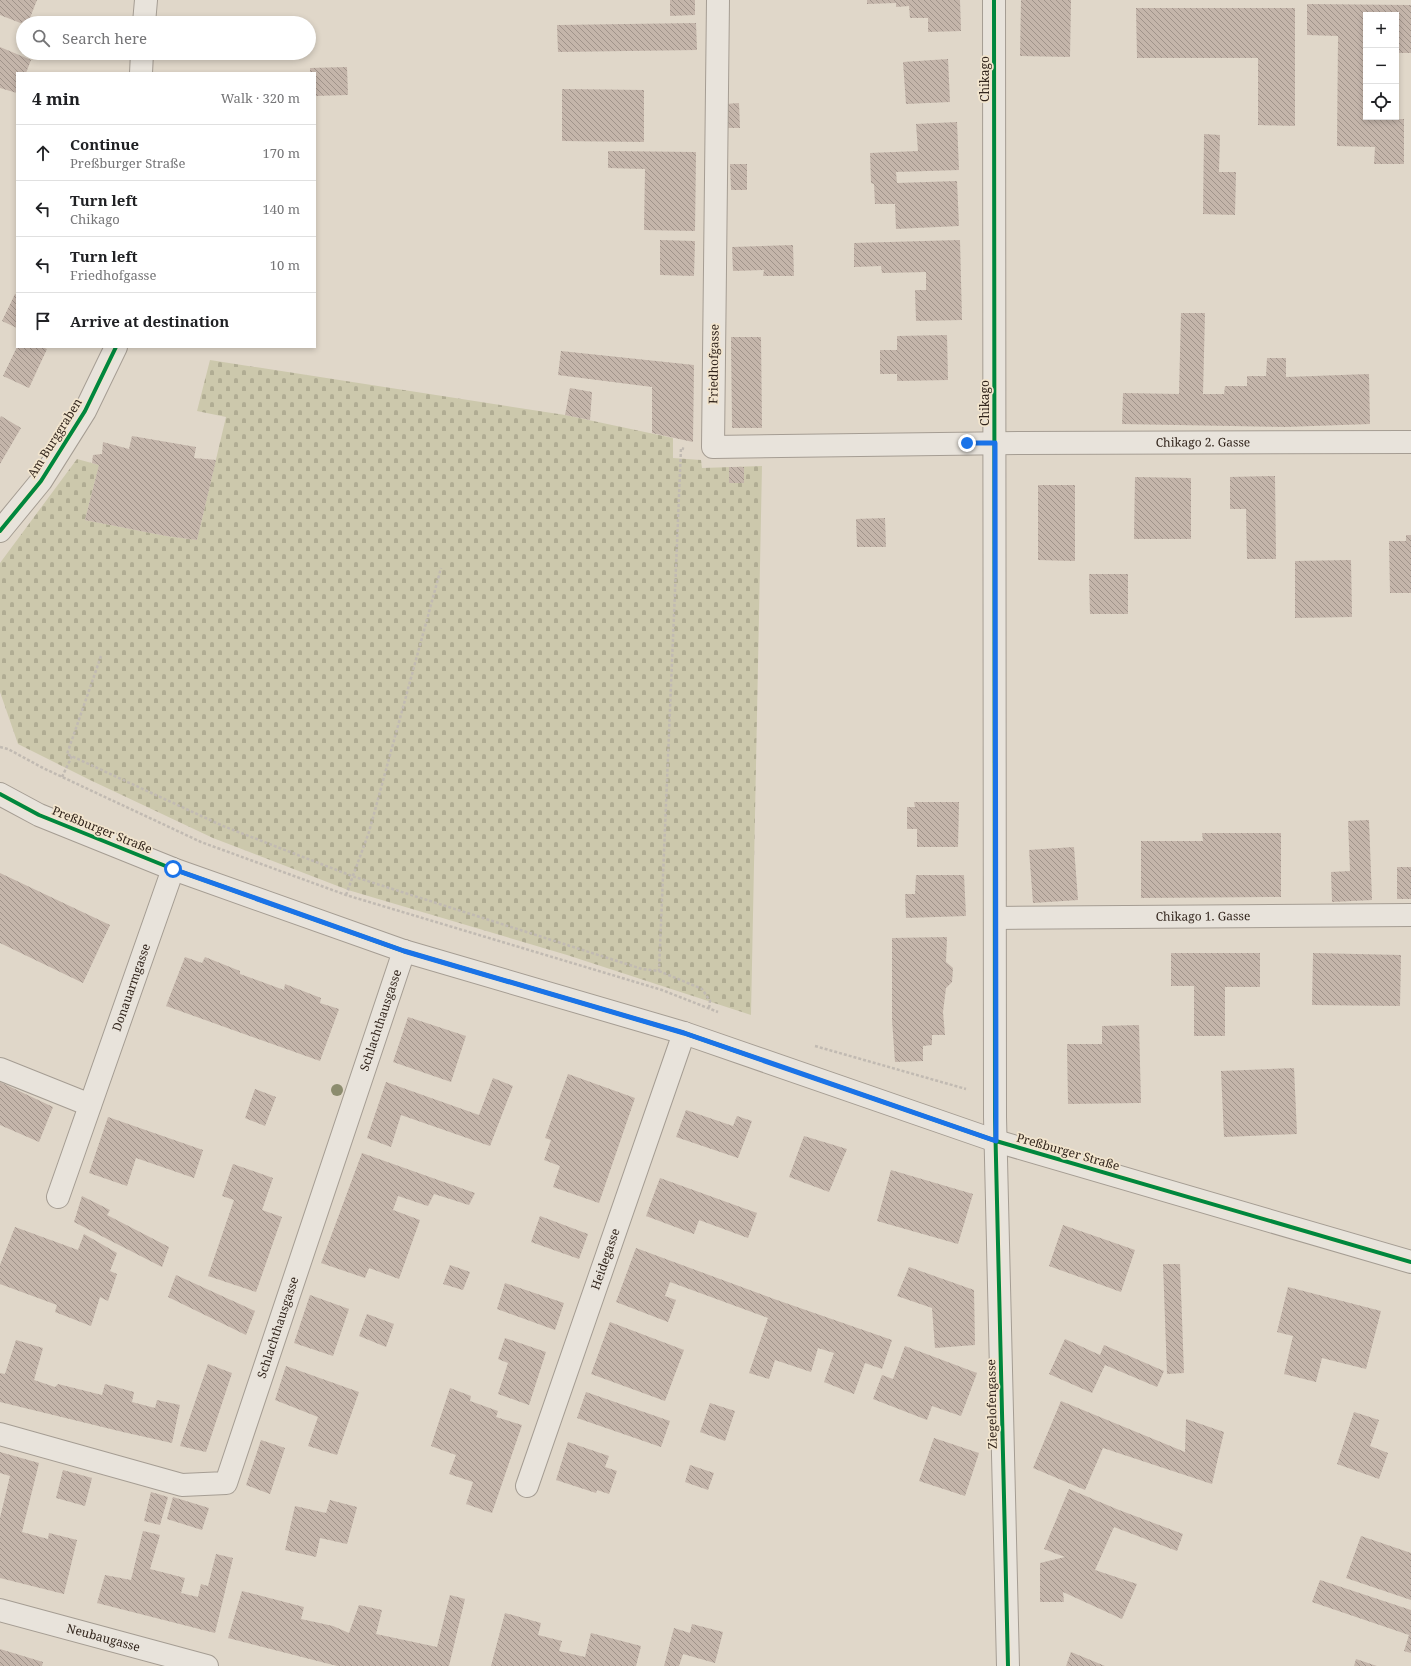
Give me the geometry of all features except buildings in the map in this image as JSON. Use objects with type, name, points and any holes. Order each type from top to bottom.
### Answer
[{"type":"street","points":[[145,16],[146,0]]},
{"type":"street","name":"Friedhofgasse","points":[[713,446],[718,0]]},
{"type":"street","name":"Chikago","points":[[994,0],[996,1141]]},
{"type":"street","points":[[141,72],[142,60]]},
{"type":"street","name":"Am Burggraben","points":[[0,531],[45,474],[85,411],[116,348]]},
{"type":"street","name":"Chikago 2. Gasse","points":[[995,443],[1411,442]]},
{"type":"street","points":[[713,446],[995,443]]},
{"type":"street","name":"Preßburger Straße","points":[[0,794],[39,815],[173,869],[404,951],[684,1033],[996,1141],[1411,1262]]},
{"type":"street","name":"Donauarmgasse","points":[[58,1197],[173,869]]},
{"type":"street","name":"Chikago 1. Gasse","points":[[995,918],[1411,915]]},
{"type":"street","name":"Schlachthausgasse","points":[[0,1434],[182,1485],[226,1483],[404,951]]},
{"type":"street","name":"Heidegasse","points":[[527,1486],[684,1033]]},
{"type":"street","points":[[0,1069],[90,1105]]},
{"type":"street","name":"Ziegelofengasse","points":[[996,1141],[1008,1666]]},
{"type":"street","name":"Neubaugasse","points":[[0,1610],[207,1666]]},
{"type":"path","points":[[659,971],[681,448],[706,452],[713,446]]},
{"type":"path","points":[[346,896],[369,832],[441,568]]},
{"type":"path","points":[[101,656],[67,754],[223,826],[352,876],[642,969],[659,971],[702,989],[710,1001],[709,1008]]},
{"type":"path","points":[[0,747],[8,749],[62,777],[201,842],[346,896],[662,990],[723,1015]]},
{"type":"path","points":[[62,777],[72,756]]},
{"type":"path","points":[[811,1044],[996,1097]]},
{"type":"green space","points":[[210,360],[565,415],[673,438],[673,458],[701,460],[702,468],[762,466],[751,1015],[567,955],[348,890],[213,838],[18,744],[0,692],[0,563],[77,459],[99,465],[85,520],[166,536],[197,540],[226,417],[197,411]]},
{"type":"cycle path","points":[[994,0],[995,1117],[1008,1666]]},
{"type":"cycle path","points":[[0,531],[41,481],[85,411],[116,348]]},
{"type":"cycle path","points":[[0,794],[39,815],[173,869],[404,951],[684,1033],[996,1141],[1411,1262]]},
{"type":"route","points":[[173,869],[404,951],[684,1033],[996,1141],[995,443],[967,443]]}]
